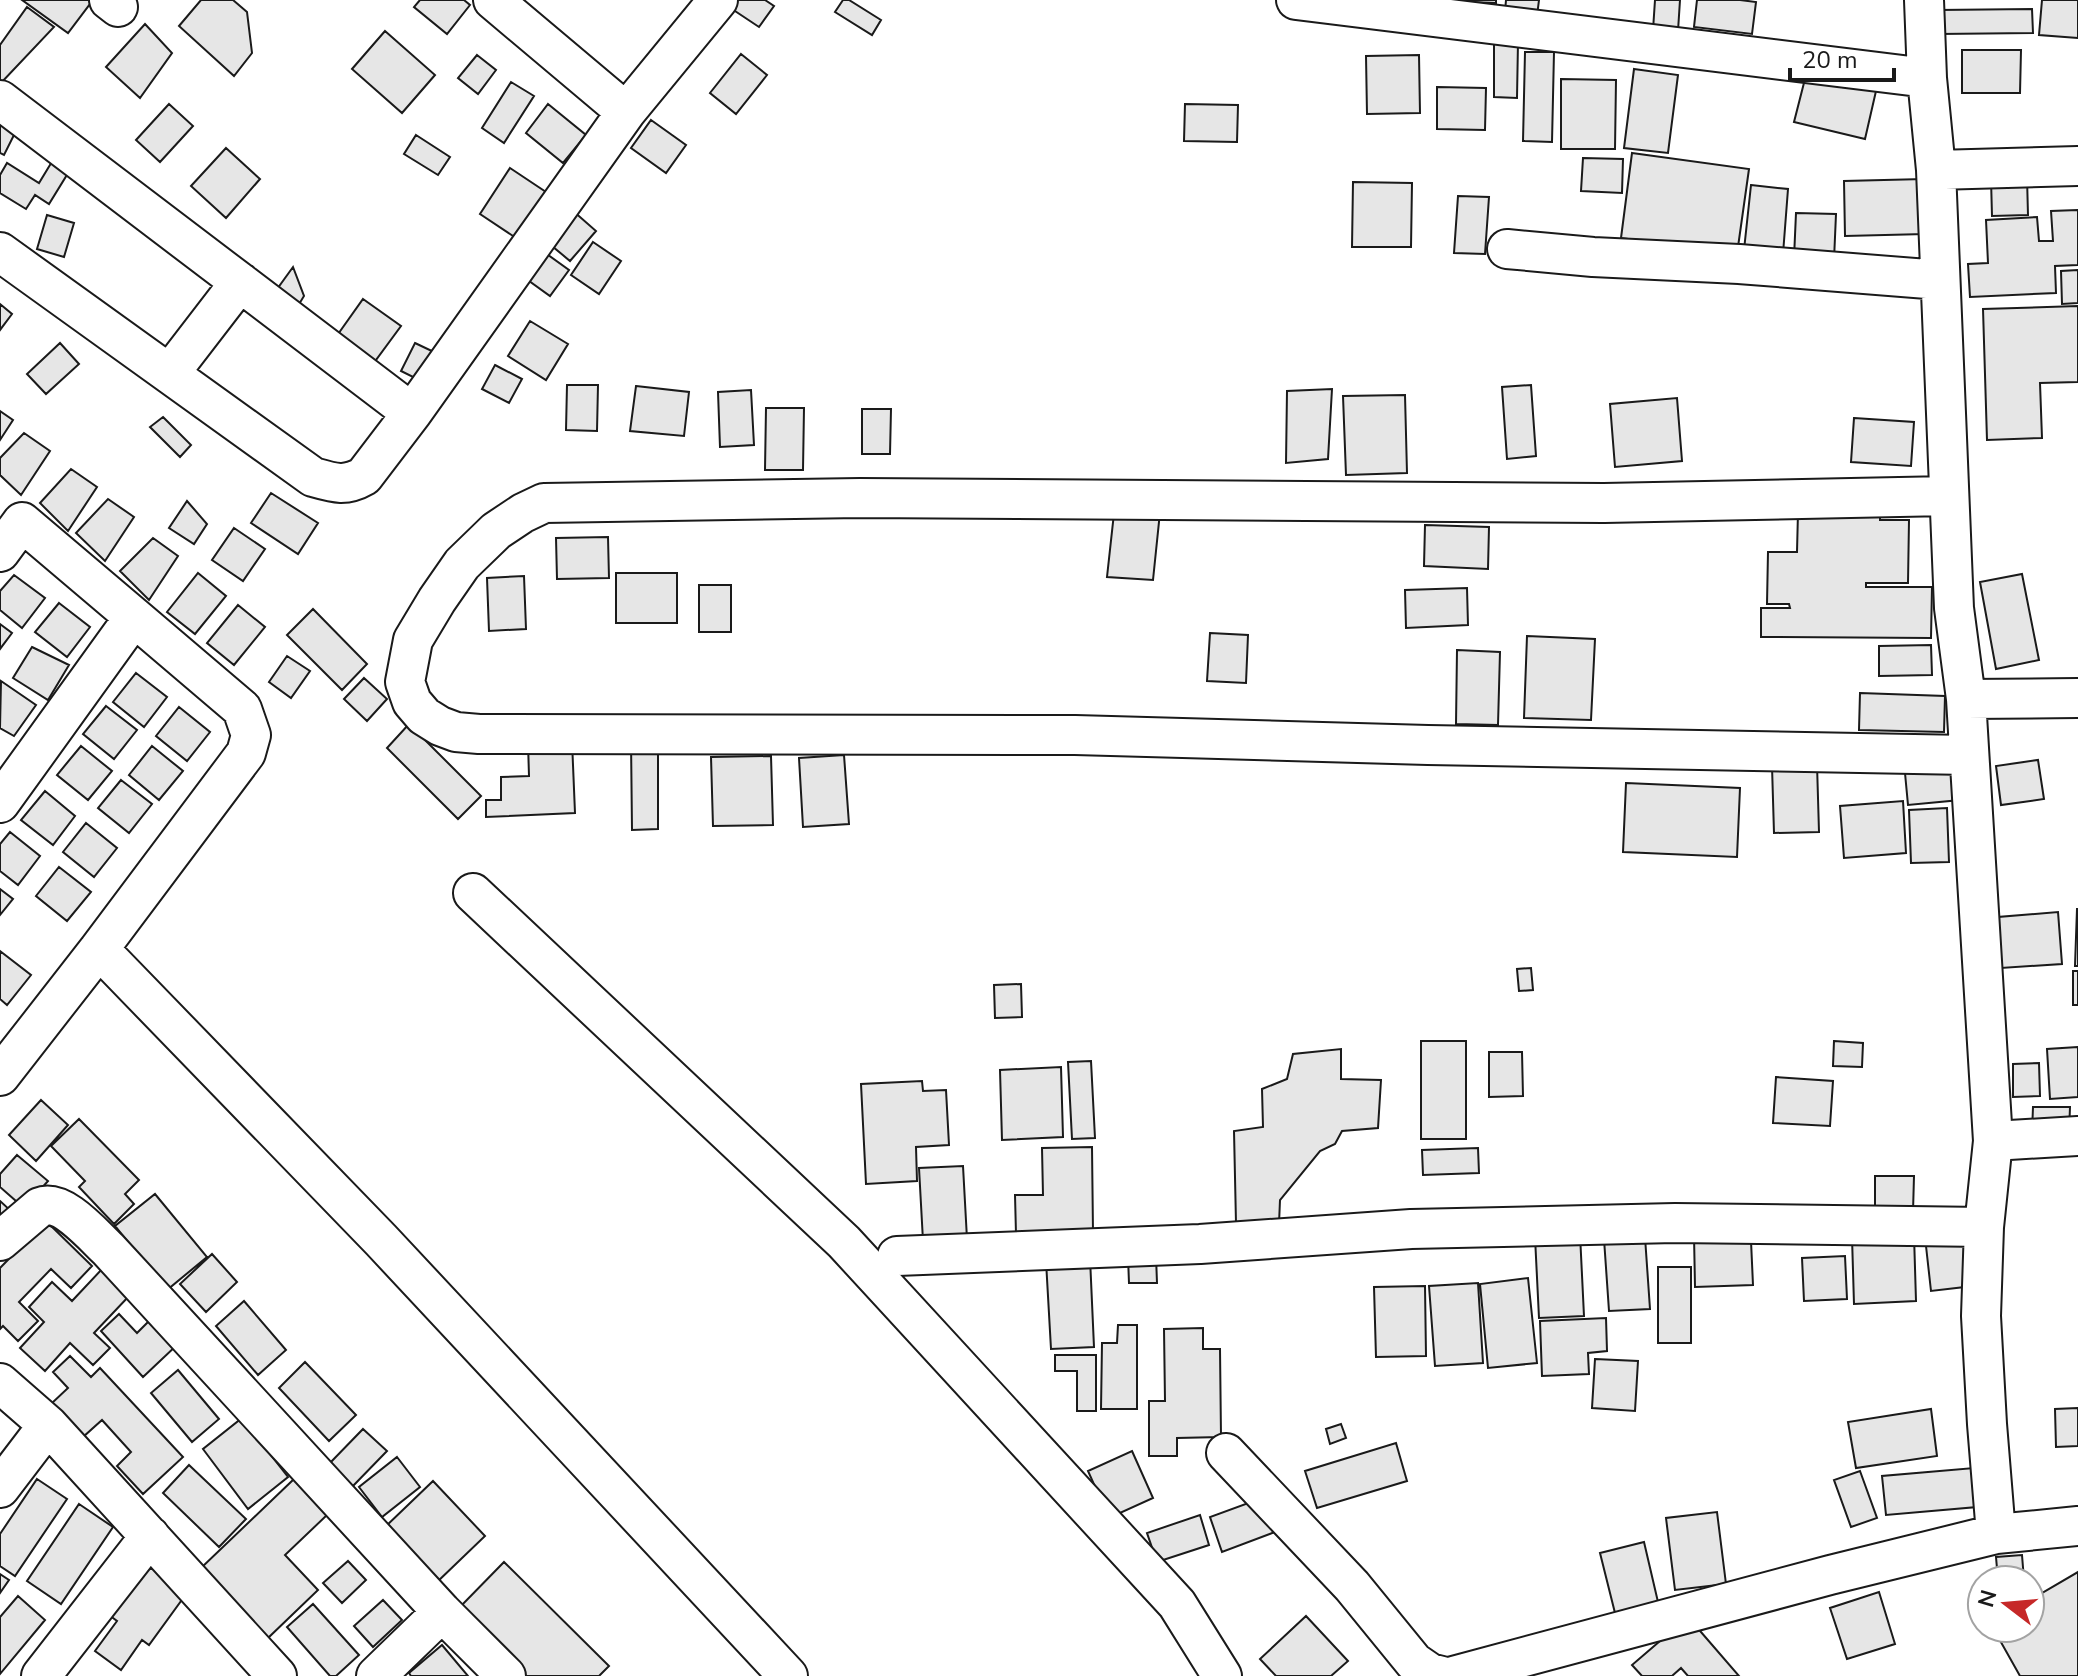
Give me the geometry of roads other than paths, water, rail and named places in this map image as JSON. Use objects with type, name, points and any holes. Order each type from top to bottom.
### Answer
[{"type":"street","points":[[493,0],[626,112]]},
{"type":"street","points":[[0,252],[313,477],[344,484],[364,476],[626,112],[718,0]]},
{"type":"street","points":[[1296,0],[1927,78]]},
{"type":"street","points":[[1924,0],[1927,78],[1936,170],[1954,608],[1966,699],[1993,1141],[1984,1227],[1982,1331],[1996,1534]]},
{"type":"street","points":[[0,100],[412,413]]},
{"type":"street","points":[[1936,170],[2078,166]]},
{"type":"street","points":[[1507,249],[1940,280]]},
{"type":"street","points":[[170,373],[240,282]]},
{"type":"street","points":[[1948,496],[1604,503],[860,498],[544,503],[496,531],[462,564],[413,640],[405,682],[412,702],[424,716],[456,732],[479,734],[1075,735],[1968,755]]},
{"type":"street","points":[[0,1076],[246,753],[251,735],[242,709],[134,617],[7,527]]},
{"type":"street","points":[[0,803],[134,617]]},
{"type":"street","points":[[1966,699],[2078,698]]},
{"type":"street","points":[[473,893],[844,1242],[1177,1604],[1222,1676]]},
{"type":"street","points":[[99,949],[381,1240],[788,1676]]},
{"type":"street","points":[[1993,1141],[2078,1136]]},
{"type":"street","points":[[0,1241],[46,1205],[62,1209],[74,1218],[108,1249],[442,1612],[506,1676]]},
{"type":"street","points":[[897,1256],[1200,1244],[1411,1229],[1675,1223],[1984,1227]]},
{"type":"street","points":[[0,1383],[48,1425],[277,1676]]},
{"type":"street","points":[[0,1488],[48,1425]]},
{"type":"street","points":[[1226,1453],[1352,1586],[1414,1662],[1430,1673],[1442,1676]]},
{"type":"street","points":[[1453,1676],[1615,1631],[1996,1534],[2078,1526]]},
{"type":"street","points":[[41,1676],[150,1536]]},
{"type":"street","points":[[376,1676],[442,1612]]}]
